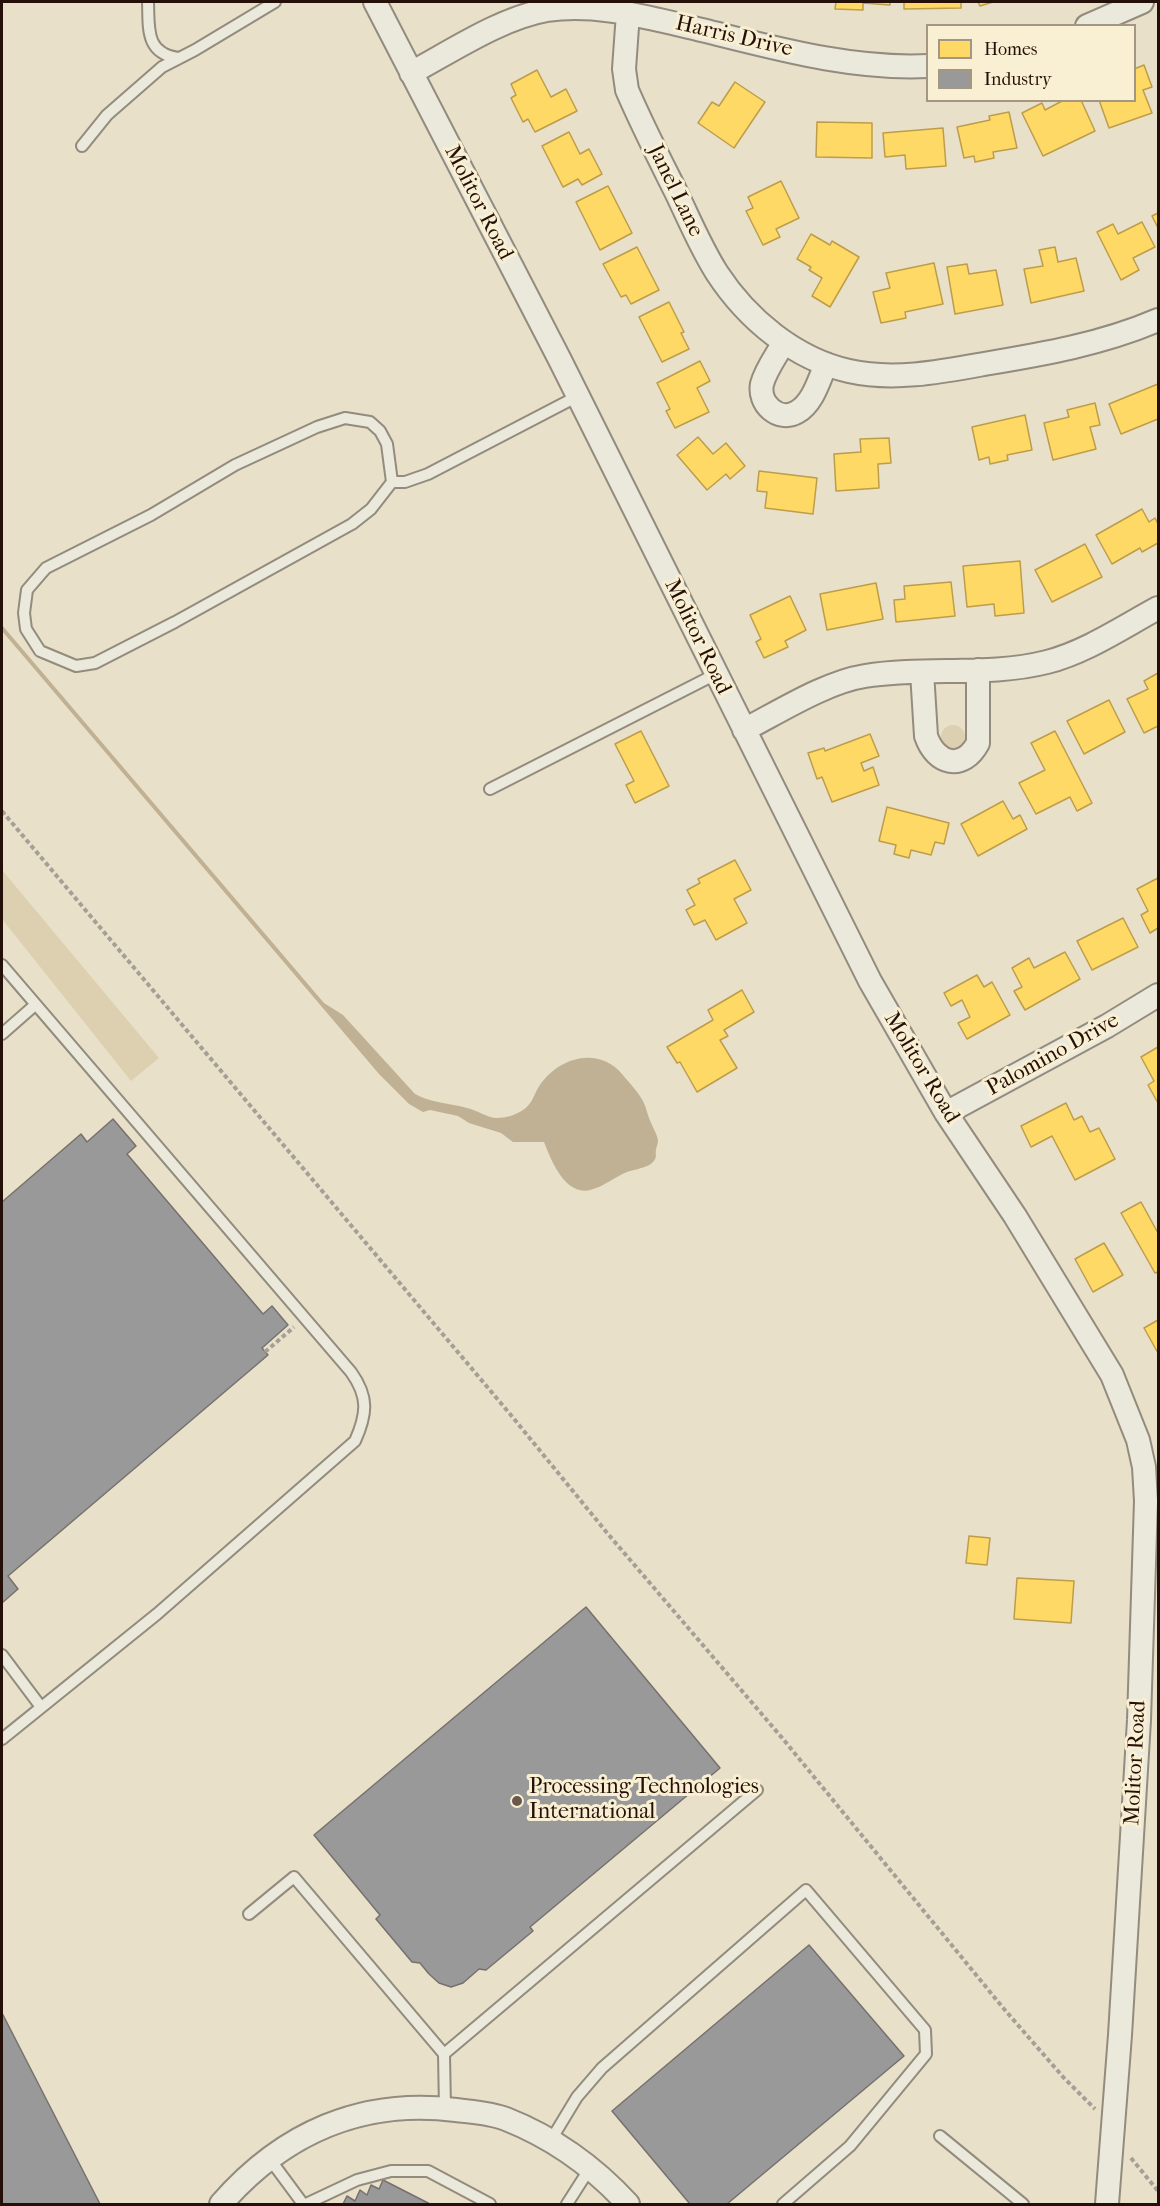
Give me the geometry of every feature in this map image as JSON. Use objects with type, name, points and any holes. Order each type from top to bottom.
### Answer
[{"type":"street","name":"Molitor Road","points":[[375,2],[578,396],[870,981],[946,1113],[1015,1216],[1112,1375],[1138,1440],[1144,1467],[1146,1501],[1149,1720],[1107,2205]]},
{"type":"street","points":[[1092,24],[1142,2]]},
{"type":"street","name":"Harris Drive","points":[[411,73],[499,26],[545,11],[568,8],[628,13],[845,61],[884,66],[926,66]]},
{"type":"street","name":"Janel Lane","points":[[628,13],[624,69],[627,90],[638,116],[718,275],[744,306],[784,342],[825,364],[850,371],[882,374],[932,373],[1066,350],[1133,331],[1158,320]]},
{"type":"street","points":[[784,342],[762,385],[765,403],[777,414],[796,413],[806,405],[825,364]]},
{"type":"street","points":[[744,730],[832,686],[865,676],[978,670],[1047,662],[1067,655],[1158,608]]},
{"type":"street","points":[[922,672],[927,736],[930,746],[936,754],[954,761],[964,759],[973,752],[978,743],[978,670]]},
{"type":"street","name":"Palomino Drive","points":[[946,1113],[1107,1026],[1158,995]]},
{"type":"street","points":[[221,2205],[238,2185],[269,2158],[320,2127],[349,2118],[400,2108],[445,2109],[504,2118],[551,2140],[609,2183],[628,2205]]},
{"type":"lane","points":[[148,2],[152,42],[165,55],[178,58]]},
{"type":"lane","points":[[82,146],[115,107],[162,67],[275,2]]},
{"type":"lane","points":[[392,482],[405,482],[428,474],[578,396]]},
{"type":"lane","points":[[345,418],[370,422],[380,431],[387,444],[392,482],[371,509],[352,524],[175,622],[95,663],[76,666],[40,651],[26,629],[24,613],[27,590],[46,568],[151,515],[235,465],[317,427],[345,418]]},
{"type":"lane","points":[[490,789],[716,674]]},
{"type":"lane","points":[[2,965],[351,1372],[361,1386],[365,1408],[364,1421],[355,1441],[157,1614],[2,1738]]},
{"type":"lane","points":[[2,1034],[35,1005]]},
{"type":"lane","points":[[2,1655],[41,1707]]},
{"type":"lane","points":[[444,2054],[757,1790]]},
{"type":"lane","points":[[249,1914],[294,1877],[444,2054],[445,2109]]},
{"type":"lane","points":[[551,2140],[576,2097],[602,2068],[806,1890],[925,2030],[926,2054],[850,2146],[783,2205]]},
{"type":"lane","points":[[940,2136],[1023,2205]]},
{"type":"lane","points":[[269,2158],[305,2205],[357,2180],[391,2171],[428,2171],[490,2205]]},
{"type":"lane","points":[[567,2205],[590,2168]]},
{"type":"path","points":[[2,811],[510,1414],[608,1534],[783,1739],[1004,2009],[1095,2110],[1158,2191]]},
{"type":"path","points":[[265,1352],[295,1326]]},
{"type":"shaded area","points":[[2,625],[324,1003],[343,1015],[415,1094],[434,1101],[471,1109],[490,1117],[511,1116],[526,1108],[538,1088],[555,1069],[578,1059],[601,1060],[612,1065],[622,1074],[643,1101],[658,1138],[656,1157],[653,1162],[627,1172],[595,1189],[581,1190],[573,1188],[560,1175],[544,1142],[513,1142],[501,1133],[469,1123],[458,1116],[430,1110],[423,1112],[409,1104],[379,1074],[2,631]]},
{"type":"shaded area","points":[[953,725],[958,726],[964,732],[964,742],[958,748],[953,749],[948,748],[942,742],[941,737],[942,732],[948,726]]},
{"type":"shaded area","points":[[2,870],[159,1058],[131,1081],[2,919]]},
{"type":"building: Homes","points":[[836,2],[890,2],[890,5],[863,3],[863,10],[835,9]]},
{"type":"building: Homes","points":[[904,2],[961,2],[961,8],[904,9]]},
{"type":"building: Homes","points":[[978,2],[993,2],[980,6]]},
{"type":"building: Homes","points":[[1144,65],[1152,87],[1143,90],[1152,113],[1109,128],[1100,102],[1136,102],[1136,68]]},
{"type":"building: Homes","points":[[537,70],[551,97],[566,89],[577,111],[535,132],[528,119],[523,122],[511,98],[516,95],[511,84]]},
{"type":"building: Homes","points":[[735,82],[765,102],[734,148],[698,123],[712,102],[719,106]]},
{"type":"building: Homes","points":[[1060,102],[1082,102],[1095,131],[1043,156],[1022,113],[1042,103],[1045,110]]},
{"type":"building: Homes","points":[[1009,112],[1017,148],[993,152],[994,158],[975,162],[974,156],[964,158],[957,127],[990,120],[989,116]]},
{"type":"building: Homes","points":[[817,122],[872,123],[872,158],[816,157]]},
{"type":"building: Homes","points":[[943,128],[946,166],[906,169],[905,155],[885,157],[883,133]]},
{"type":"building: Homes","points":[[569,132],[580,154],[589,149],[602,174],[582,185],[578,179],[563,187],[542,146]]},
{"type":"building: Homes","points":[[781,181],[799,218],[776,229],[780,237],[763,245],[746,211],[753,208],[748,197]]},
{"type":"building: Homes","points":[[608,186],[632,233],[600,250],[576,202]]},
{"type":"building: Homes","points":[[1158,213],[1158,228],[1152,216]]},
{"type":"building: Homes","points":[[1142,222],[1155,247],[1133,258],[1139,270],[1121,280],[1097,232],[1113,224],[1118,234]]},
{"type":"building: Homes","points":[[811,234],[830,245],[832,241],[859,257],[830,307],[812,296],[822,278],[809,270],[811,267],[797,259]]},
{"type":"building: Homes","points":[[637,247],[659,290],[631,304],[626,295],[621,297],[603,264]]},
{"type":"building: Homes","points":[[1055,247],[1058,262],[1076,258],[1084,291],[1031,303],[1024,269],[1043,266],[1039,250]]},
{"type":"building: Homes","points":[[934,263],[943,304],[905,312],[906,318],[881,323],[873,292],[890,288],[886,273]]},
{"type":"building: Homes","points":[[967,264],[969,274],[996,270],[1003,305],[955,314],[947,267]]},
{"type":"building: Homes","points":[[669,302],[684,332],[681,333],[689,349],[662,362],[639,317]]},
{"type":"building: Homes","points":[[700,361],[710,381],[697,388],[709,412],[675,428],[666,411],[670,409],[657,383]]},
{"type":"building: Homes","points":[[1158,384],[1158,419],[1121,434],[1109,404]]},
{"type":"building: Homes","points":[[1095,403],[1100,425],[1090,427],[1096,449],[1053,460],[1044,423],[1069,417],[1067,410]]},
{"type":"building: Homes","points":[[1025,415],[1032,450],[1007,455],[1008,460],[990,464],[989,457],[979,460],[972,427]]},
{"type":"building: Homes","points":[[698,437],[713,454],[726,443],[745,466],[730,479],[726,474],[707,490],[677,455]]},
{"type":"building: Homes","points":[[889,438],[891,463],[878,464],[879,488],[836,491],[834,454],[861,452],[860,439]]},
{"type":"building: Homes","points":[[759,471],[817,478],[813,514],[765,508],[767,492],[757,491]]},
{"type":"building: Homes","points":[[1142,509],[1149,522],[1155,518],[1158,524],[1158,543],[1142,552],[1140,548],[1112,564],[1096,535]]},
{"type":"building: Homes","points":[[1085,544],[1102,577],[1052,602],[1035,570]]},
{"type":"building: Homes","points":[[1020,561],[1024,613],[995,616],[994,604],[967,607],[963,566]]},
{"type":"building: Homes","points":[[951,582],[955,616],[896,622],[894,600],[905,599],[904,586]]},
{"type":"building: Homes","points":[[876,583],[883,619],[827,630],[820,594]]},
{"type":"building: Homes","points":[[790,596],[806,630],[785,641],[788,647],[764,658],[756,642],[761,639],[750,615]]},
{"type":"building: Homes","points":[[1158,673],[1158,726],[1144,733],[1127,699],[1148,689],[1144,681]]},
{"type":"building: Homes","points":[[1109,700],[1125,732],[1084,754],[1067,721]]},
{"type":"building: Homes","points":[[641,731],[669,786],[635,803],[626,785],[634,781],[615,744]]},
{"type":"building: Homes","points":[[1055,731],[1092,803],[1077,811],[1070,797],[1036,814],[1019,783],[1045,770],[1031,743]]},
{"type":"building: Homes","points":[[870,734],[879,756],[861,763],[864,771],[873,767],[879,785],[832,802],[822,777],[817,779],[808,753],[824,748],[825,751]]},
{"type":"building: Homes","points":[[1003,801],[1013,819],[1020,815],[1027,829],[978,856],[961,824]]},
{"type":"building: Homes","points":[[887,807],[949,823],[944,844],[935,842],[931,855],[911,850],[909,858],[894,854],[896,845],[879,841]]},
{"type":"building: Homes","points":[[735,860],[751,890],[734,899],[747,923],[716,940],[705,920],[694,925],[686,910],[695,905],[687,890],[700,883],[698,879]]},
{"type":"building: Homes","points":[[1158,878],[1158,928],[1150,933],[1141,915],[1148,911],[1137,889]]},
{"type":"building: Homes","points":[[1123,918],[1138,947],[1092,970],[1077,941]]},
{"type":"building: Homes","points":[[1065,952],[1080,979],[1025,1010],[1014,991],[1022,987],[1012,968],[1029,958],[1034,968]]},
{"type":"building: Homes","points":[[977,975],[984,987],[992,982],[1010,1015],[967,1039],[958,1023],[970,1017],[962,1000],[951,1006],[944,993]]},
{"type":"building: Homes","points":[[742,990],[754,1012],[724,1030],[728,1036],[720,1040],[737,1068],[697,1092],[680,1062],[677,1063],[667,1047],[713,1020],[708,1010]]},
{"type":"building: Homes","points":[[1158,1047],[1158,1103],[1148,1085],[1154,1081],[1141,1057]]},
{"type":"building: Homes","points":[[1066,1103],[1074,1120],[1082,1116],[1090,1132],[1099,1128],[1115,1159],[1075,1180],[1052,1136],[1031,1147],[1021,1126]]},
{"type":"building: Homes","points":[[1141,1202],[1158,1233],[1158,1272],[1155,1273],[1121,1213]]},
{"type":"building: Homes","points":[[1104,1243],[1123,1275],[1093,1292],[1075,1259]]},
{"type":"building: Homes","points":[[1158,1320],[1158,1353],[1144,1328]]},
{"type":"building: Homes","points":[[969,1536],[990,1538],[987,1565],[966,1563]]},
{"type":"building: Homes","points":[[1017,1578],[1074,1581],[1071,1623],[1014,1619]]},
{"type":"building: Industry","points":[[113,1119],[136,1146],[127,1154],[263,1314],[272,1306],[288,1325],[262,1348],[268,1355],[8,1576],[18,1589],[2,1603],[2,1202],[81,1134],[87,1142]]},
{"type":"building: Industry","name":"Processing Technologies International","points":[[586,1607],[720,1768],[530,1927],[533,1931],[486,1970],[479,1969],[463,1983],[451,1987],[439,1983],[420,1963],[412,1962],[376,1919],[380,1915],[314,1835]]},
{"type":"building: Industry","points":[[809,1945],[904,2056],[727,2204],[690,2204],[612,2111]]},
{"type":"building: Industry","points":[[2,2013],[100,2204],[2,2204]]},
{"type":"building: Industry","points":[[383,2180],[430,2204],[343,2204],[347,2196],[355,2201],[360,2190],[367,2195],[371,2185],[379,2189]]},
{"type":"place","name":"Processing Technologies International","points":[[517,1801]]}]
